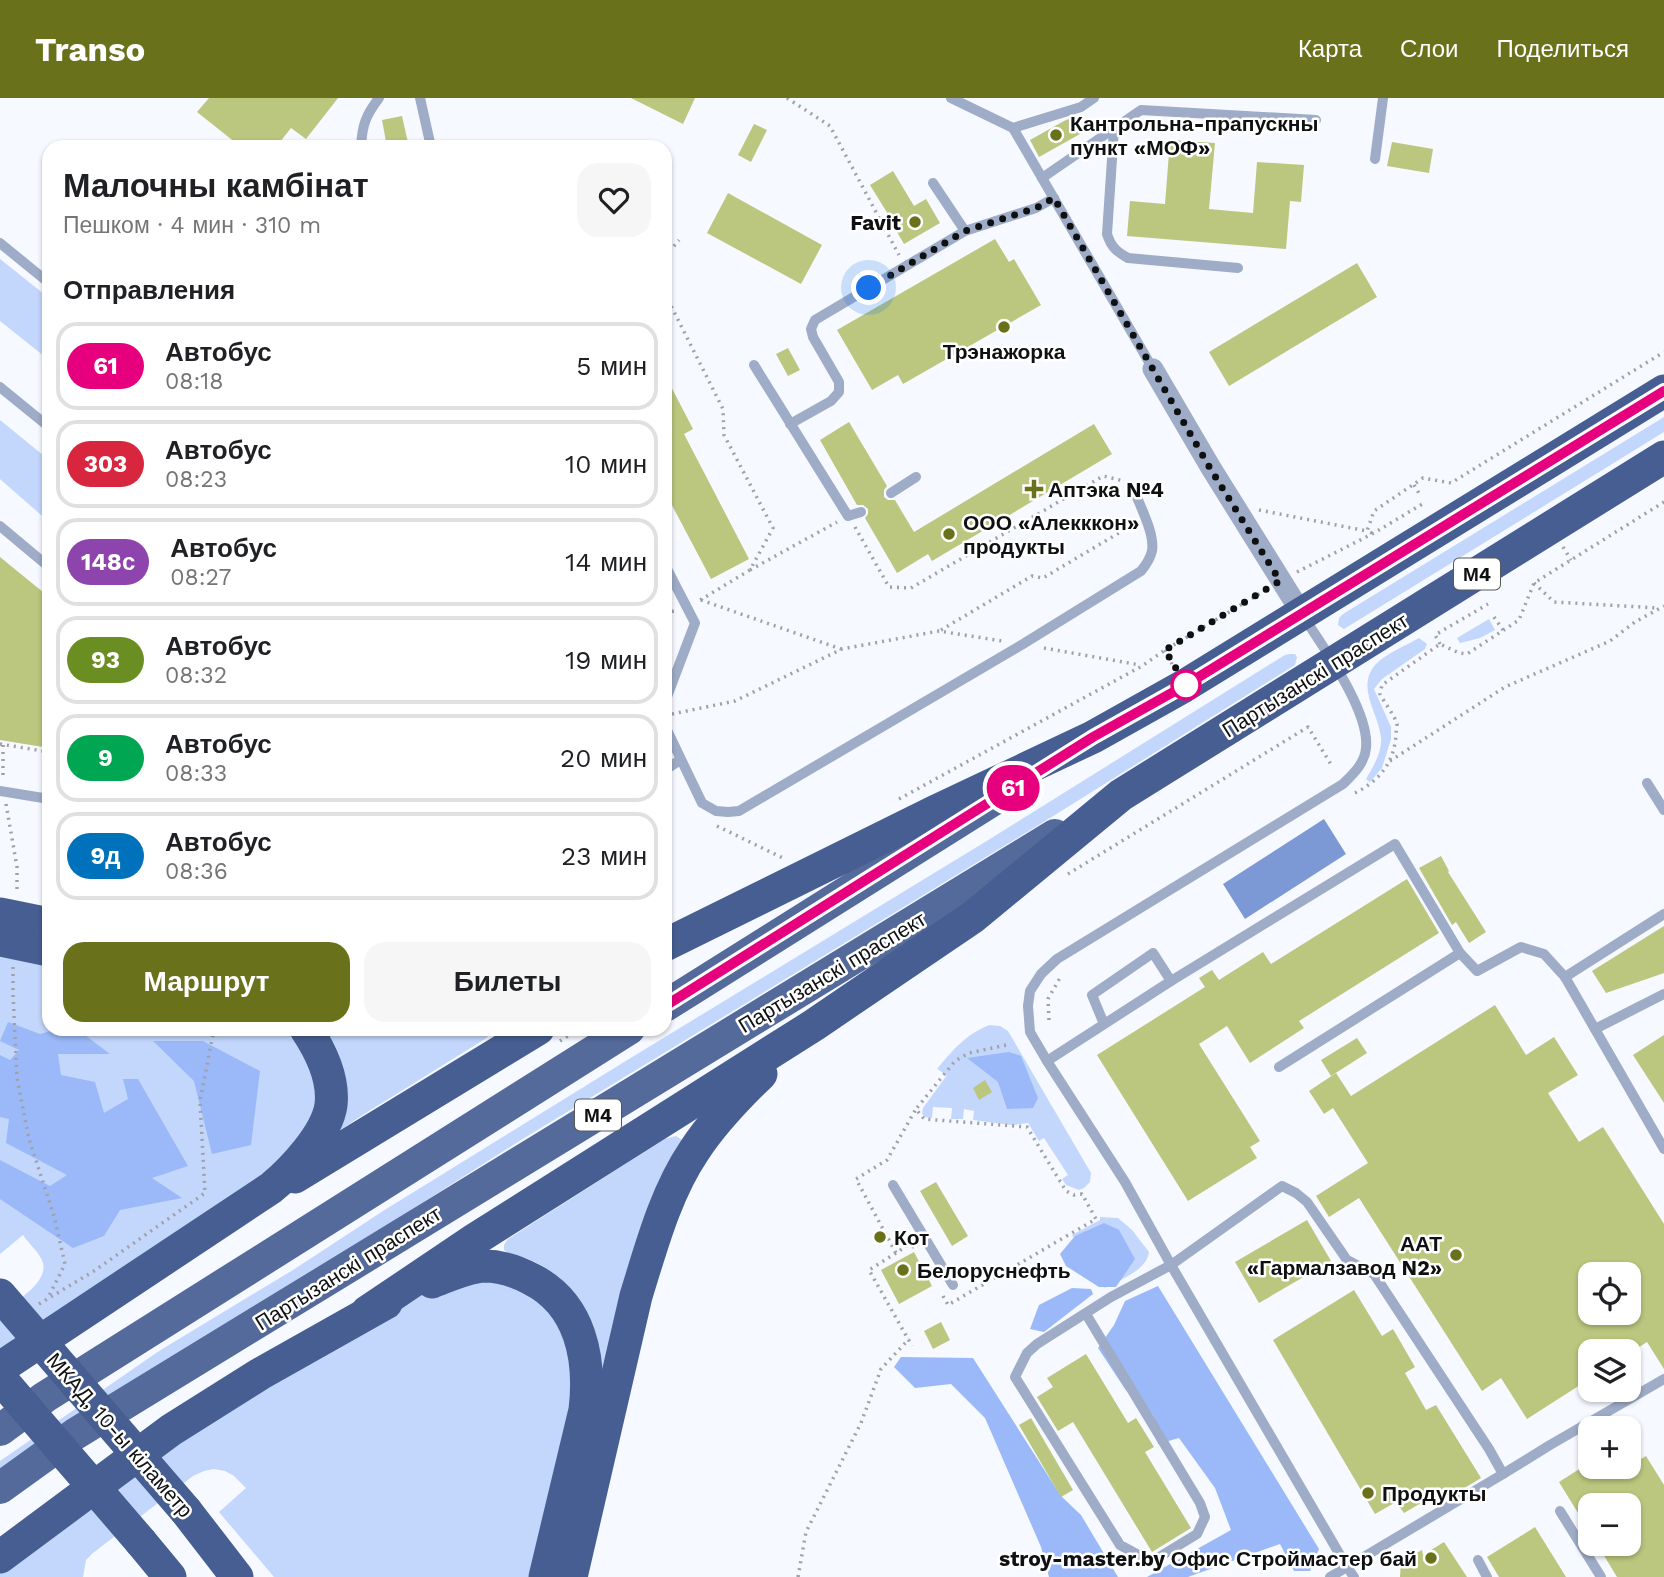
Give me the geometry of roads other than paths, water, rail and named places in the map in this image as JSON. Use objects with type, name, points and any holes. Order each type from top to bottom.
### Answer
[{"type":"highway","points":[[672,942],[1093,737],[1184,686],[1664,391]]},
{"type":"highway","name":"Партызанскі праспект","points":[[1121,795],[1664,457]]},
{"type":"highway","points":[[0,1557],[171,1430],[367,1312],[474,1240],[814,1025],[973,917],[1121,795]]},
{"type":"highway","points":[[7,929],[42,925]]},
{"type":"highway","points":[[7,929],[42,946]]},
{"type":"highway","points":[[571,1577],[636,1296],[670,1198],[692,1153],[714,1124],[739,1094],[814,1025]]},
{"type":"highway","points":[[0,1368],[286,1176],[314,1141],[331,1108],[331,1088],[320,1052],[310,1036]]},
{"type":"highway","points":[[183,1247],[527,1036]]},
{"type":"highway","points":[[367,1312],[416,1289],[464,1270],[482,1266],[500,1267],[535,1281],[548,1289],[570,1315],[584,1351],[587,1390],[585,1410],[545,1577]]},
{"type":"highway","name":"МКАД, 10-ы кіламетр","points":[[0,1295],[186,1511],[237,1577]]},
{"type":"highway","points":[[0,1378],[170,1577]]},
{"type":"main road","points":[[672,1002],[1093,737]]},
{"type":"main road","name":"Партызанскі праспект","points":[[0,1488],[75,1434],[1121,795]]},
{"type":"main road","name":"М4","points":[[0,1430],[45,1397],[120,1349],[618,1036]]},
{"type":"street","points":[[1153,369],[1210,468],[1302,614]]},
{"type":"lane","points":[[361,140],[362,130],[369,113],[379,98]]},
{"type":"lane","points":[[420,98],[429,140]]},
{"type":"lane","points":[[951,98],[1013,128],[1153,369]]},
{"type":"lane","points":[[1013,128],[1082,107],[1094,98]]},
{"type":"lane","points":[[1375,159],[1383,98]]},
{"type":"lane","points":[[1042,178],[1141,110],[1316,120]]},
{"type":"lane","points":[[1114,129],[1107,234],[1118,253],[1128,258],[1238,268]]},
{"type":"lane","points":[[933,183],[965,231]]},
{"type":"lane","points":[[790,424],[831,401],[839,393],[839,382],[813,337],[811,329],[815,320],[965,231],[1036,208],[1054,198]]},
{"type":"lane","points":[[0,243],[42,277]]},
{"type":"lane","points":[[754,365],[848,516],[862,512]]},
{"type":"lane","points":[[0,387],[42,421]]},
{"type":"lane","points":[[891,493],[916,478]]},
{"type":"lane","points":[[672,742],[702,803],[716,811],[739,811],[1023,644],[1141,571],[1148,562],[1152,541],[1134,490]]},
{"type":"lane","points":[[0,526],[42,561]]},
{"type":"lane","points":[[672,579],[695,623],[672,684]]},
{"type":"lane","points":[[1302,614],[1334,663],[1361,713],[1366,749],[1360,766],[1343,784],[1058,958],[1041,974],[1030,991],[1028,1006],[1030,1032],[1125,1182],[1354,1577]]},
{"type":"lane","points":[[672,765],[680,760]]},
{"type":"lane","points":[[1647,783],[1664,810]]},
{"type":"lane","points":[[2,791],[42,798]]},
{"type":"lane","points":[[1047,1061],[1171,981],[1395,844],[1460,953],[1477,971],[1521,947],[1544,954],[1565,977],[1661,1136],[1664,1149]]},
{"type":"lane","points":[[1565,977],[1664,914]]},
{"type":"lane","points":[[1104,1024],[1092,995],[1153,953],[1171,981]]},
{"type":"lane","points":[[1279,1067],[1460,953]]},
{"type":"lane","points":[[1595,1029],[1664,994]]},
{"type":"lane","points":[[893,1185],[953,1285]]},
{"type":"lane","points":[[1086,1314],[1200,1503],[1205,1517],[1198,1534],[1151,1562],[1120,1545],[1015,1377],[1027,1353],[1037,1344],[1111,1297],[1171,1265],[1282,1186],[1307,1202],[1347,1260],[1374,1274],[1503,1474]]},
{"type":"lane","points":[[1330,1577],[1664,1379]]},
{"type":"lane","points":[[1560,1511],[1601,1577]]},
{"type":"lane","points":[[1478,1560],[1487,1577]]},
{"type":"place","name":"Кантрольна-прапускны пункт «МОФ»","points":[[1056,135]]},
{"type":"place","name":"Favit","points":[[915,222]]},
{"type":"place","name":"Трэнажорка","points":[[1004,327]]},
{"type":"place","name":"Аптэка №4","points":[[1034,489]]},
{"type":"place","name":"ООО «Алекккон» продукты","points":[[949,534]]},
{"type":"place","name":"Кот","points":[[880,1237]]},
{"type":"place","name":"ААТ «Гармалзавод N2»","points":[[1456,1255]]},
{"type":"place","name":"Белоруснефть","points":[[903,1270]]},
{"type":"place","name":"Продукты","points":[[1368,1493]]},
{"type":"place","name":"stroy-master.by Офис Строймастер бай","points":[[1431,1558]]}]
